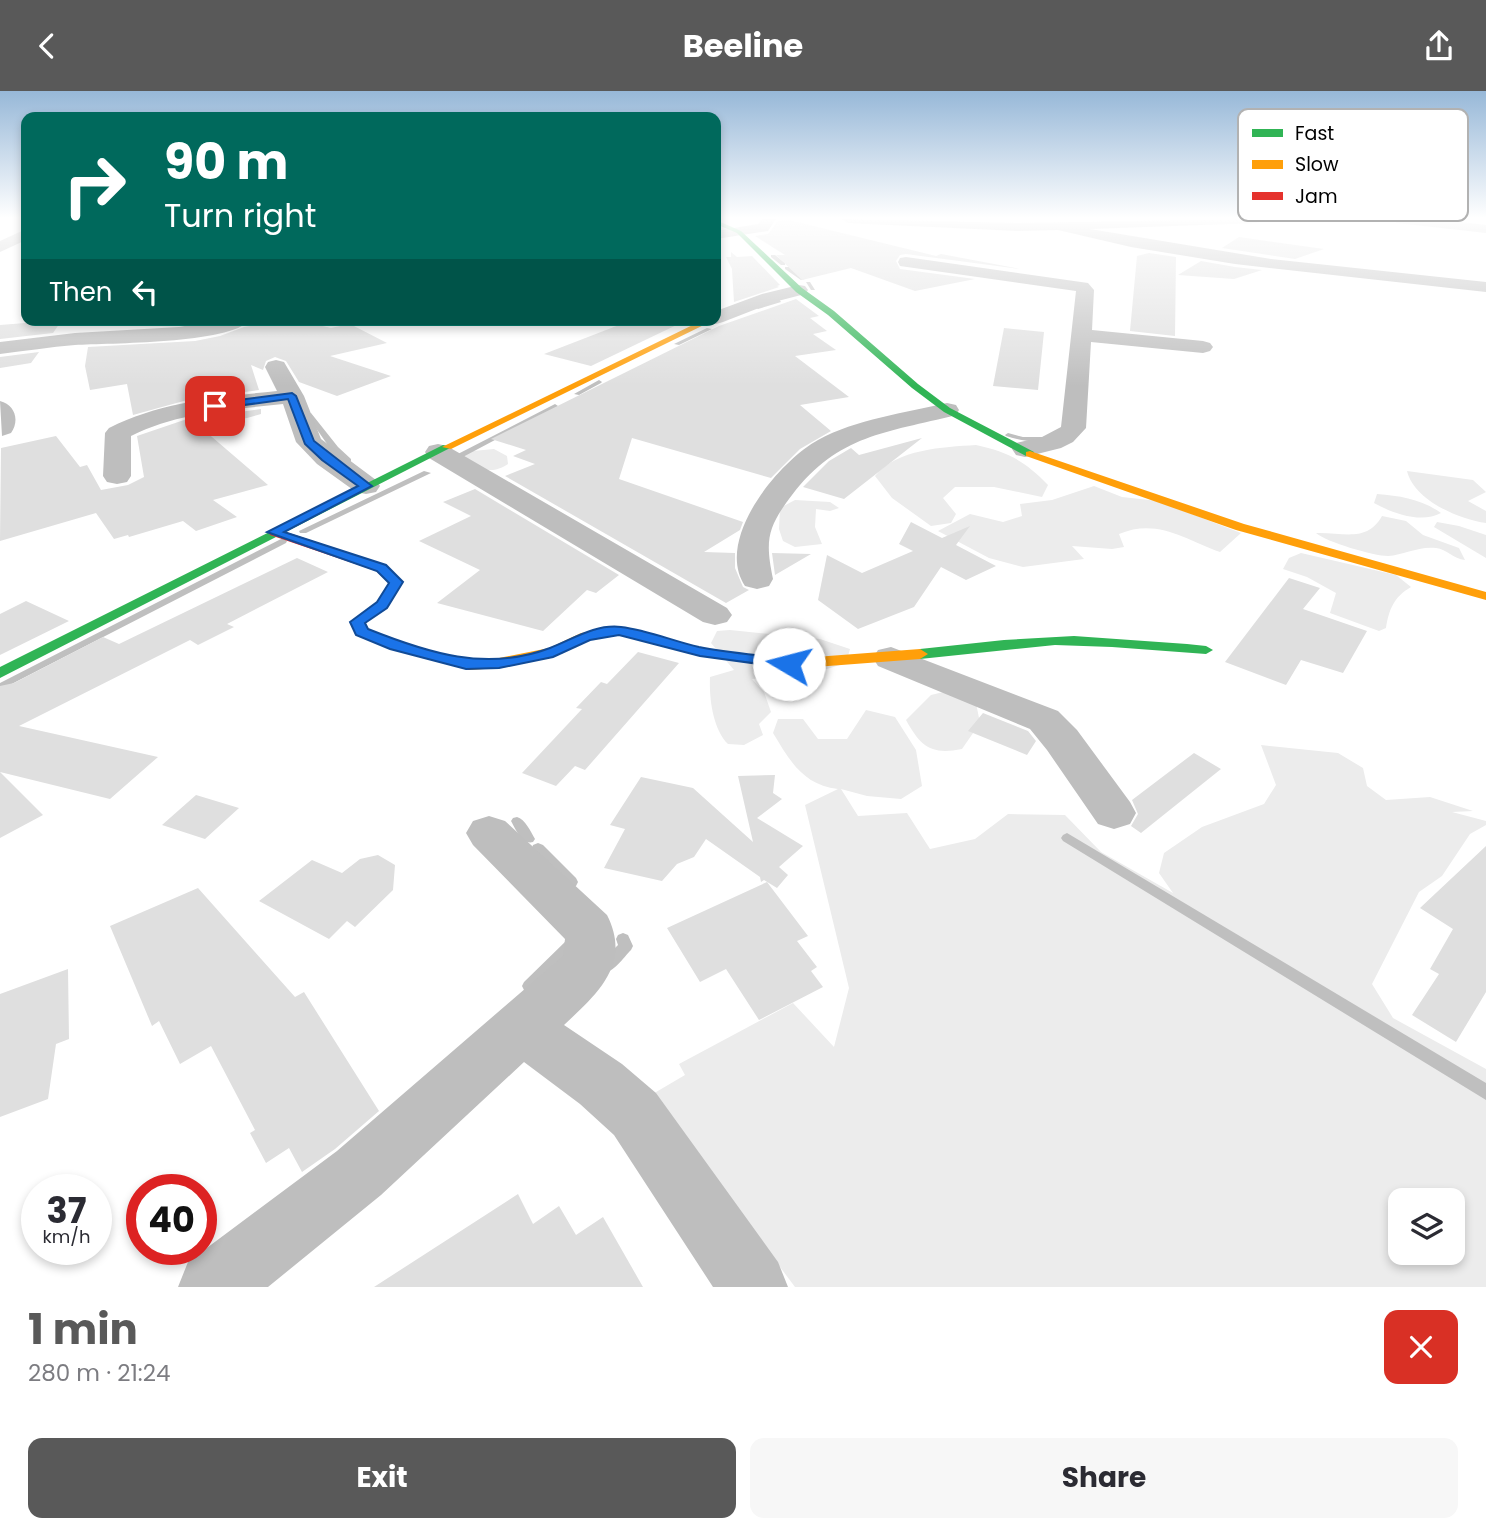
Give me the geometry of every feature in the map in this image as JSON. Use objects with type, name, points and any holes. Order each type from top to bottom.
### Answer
[{"type":"street","points":[[783,275],[947,410],[975,427],[1037,457],[1240,527],[1486,596]]},
{"type":"street","points":[[996,275],[1082,287],[1085,290],[1073,428],[1060,440],[1025,449]]},
{"type":"street","points":[[1348,275],[1483,286]]},
{"type":"street","points":[[721,316],[768,298],[799,290]]},
{"type":"street","points":[[0,348],[219,326]]},
{"type":"street","points":[[0,673],[366,486],[698,326]]},
{"type":"street","points":[[1081,335],[1203,347]]},
{"type":"street","points":[[276,367],[292,396],[309,442],[326,458],[366,486]]},
{"type":"street","points":[[117,476],[118,433],[141,420],[190,409],[292,396]]},
{"type":"street","points":[[757,579],[752,542],[757,528],[777,497],[824,447],[846,438],[947,410]]},
{"type":"street","points":[[438,452],[715,615]]},
{"type":"street","points":[[274,532],[381,568],[396,582],[382,605],[357,622],[362,632],[396,646],[466,665],[499,663],[553,652],[586,636],[619,631],[700,652],[789,664],[891,658],[975,646],[1055,641],[1131,643],[1206,650]]},
{"type":"street","points":[[891,658],[1044,720],[1062,740],[1114,813]]},
{"type":"street","points":[[213,1287],[359,1173],[578,978],[590,961],[593,945],[589,930],[489,833]]},
{"type":"street","points":[[522,1028],[601,1084],[635,1114],[753,1287]]},
{"type":"shaded area","points":[[976,445],[1007,454],[1032,470],[1048,485],[1042,497],[994,487],[955,487],[943,498],[956,514],[951,523],[931,526],[892,498],[875,476],[895,460],[921,451]]},
{"type":"shaded area","points":[[494,449],[507,456],[508,464],[495,470],[477,467],[458,457],[473,451]]},
{"type":"shaded area","points":[[1407,471],[1473,480],[1486,492],[1468,501],[1486,511],[1486,523],[1463,517],[1428,499],[1418,491]]},
{"type":"shaded area","points":[[1094,486],[1122,497],[1158,501],[1241,533],[1220,552],[1170,532],[1146,528],[1133,530],[1119,534],[1124,547],[1112,549],[1072,546],[1084,559],[1023,567],[989,558],[938,531],[970,514],[1003,522],[1022,516],[1020,504],[1052,500]]},
{"type":"shaded area","points":[[1377,494],[1410,499],[1441,513],[1416,517],[1398,513],[1374,503]]},
{"type":"shaded area","points":[[795,500],[830,502],[839,508],[830,511],[816,509],[815,527],[822,544],[795,547],[783,541],[779,529],[780,508]]},
{"type":"shaded area","points":[[1382,516],[1406,521],[1423,535],[1459,548],[1465,560],[1436,548],[1381,555],[1339,544],[1316,533],[1362,533],[1369,530]]},
{"type":"shaded area","points":[[1437,522],[1486,535],[1486,558],[1434,527]]},
{"type":"shaded area","points":[[1301,553],[1396,575],[1411,587],[1396,599],[1386,628],[1379,631],[1330,613],[1336,593],[1307,577],[1283,569],[1289,558]]},
{"type":"shaded area","points":[[717,631],[820,639],[850,649],[846,663],[811,674],[752,679],[764,692],[771,712],[759,724],[763,735],[744,745],[728,744],[713,713],[710,677],[734,670],[711,643]]},
{"type":"shaded area","points":[[956,689],[976,703],[980,723],[962,749],[935,750],[922,743],[906,720],[931,695]]},
{"type":"shaded area","points":[[866,710],[895,717],[916,750],[922,786],[901,799],[867,796],[841,789],[858,816],[907,813],[930,849],[975,839],[1008,814],[1065,815],[1101,852],[1173,893],[1159,873],[1164,853],[1202,827],[1264,804],[1276,785],[1261,745],[1338,753],[1363,768],[1367,786],[1386,800],[1430,797],[1473,811],[1452,812],[1486,821],[1486,825],[1470,834],[1442,876],[1419,892],[1372,984],[1393,1018],[1486,1069],[1486,1287],[795,1287],[651,1095],[685,1075],[679,1064],[793,1003],[834,1047],[849,988],[805,805],[838,789],[815,783],[807,777],[792,762],[773,733],[778,719],[803,719],[818,739],[847,739]]},
{"type":"building","points":[[732,275],[770,275],[780,285],[777,286],[779,287],[734,302]]},
{"type":"building","points":[[797,275],[823,275],[802,280]]},
{"type":"building","points":[[870,275],[944,275],[975,279],[915,291]]},
{"type":"building","points":[[1135,275],[1176,275],[1175,336],[1130,331]]},
{"type":"building","points":[[1178,275],[1247,275],[1234,279]]},
{"type":"building","points":[[796,299],[819,316],[810,318],[827,331],[813,334],[836,350],[795,356],[849,397],[800,405],[831,431],[800,449],[771,478],[632,438],[619,479],[743,522],[740,530],[704,552],[735,553],[735,568],[743,587],[749,590],[726,603],[505,476],[535,464],[513,456],[526,450],[491,439],[721,325]]},
{"type":"building","points":[[0,325],[58,326],[53,333],[0,339]]},
{"type":"building","points":[[354,326],[387,343],[330,356],[391,376],[337,396],[299,382],[286,361],[275,357],[266,361],[263,370],[251,365],[259,390],[191,399],[133,415],[127,384],[90,390],[85,366],[88,347],[195,341],[244,327]]},
{"type":"building","points":[[616,326],[674,326],[591,366],[544,354]]},
{"type":"building","points":[[1004,328],[1044,332],[1038,390],[993,386]]},
{"type":"building","points":[[39,352],[31,363],[0,368],[0,357]]},
{"type":"building","points":[[261,409],[261,414],[247,418],[198,425],[268,485],[213,500],[237,517],[196,531],[183,521],[114,539],[96,513],[0,541],[1,448],[56,436],[80,467],[87,465],[101,490],[128,485],[144,477],[137,436],[187,419]]},
{"type":"building","points":[[922,438],[844,499],[803,487],[829,461],[851,448],[859,455]]},
{"type":"building","points":[[475,489],[619,575],[596,593],[587,590],[543,631],[437,603],[480,570],[419,541],[471,516],[443,502]]},
{"type":"building","points":[[911,522],[942,538],[970,526],[956,545],[996,566],[966,580],[941,567],[914,607],[858,629],[818,600],[827,555],[862,573],[913,551],[899,544]]},
{"type":"building","points":[[772,553],[811,554],[775,575]]},
{"type":"building","points":[[297,558],[328,572],[227,624],[234,627],[198,645],[190,640],[19,726],[158,757],[110,799],[0,772],[0,686],[14,683],[103,637],[119,644]]},
{"type":"building","points":[[1289,578],[1320,588],[1303,609],[1367,631],[1343,673],[1301,660],[1286,685],[1225,662]]},
{"type":"building","points":[[26,601],[69,621],[0,655],[0,614]]},
{"type":"building","points":[[638,652],[679,663],[585,770],[575,766],[556,786],[522,773],[582,709],[576,708],[601,682],[607,684]]},
{"type":"building","points":[[983,713],[1028,731],[1036,741],[1027,755],[968,731]]},
{"type":"building","points":[[1194,753],[1221,769],[1141,833],[1131,826],[1138,814],[1132,800]]},
{"type":"building","points":[[0,772],[43,815],[0,838]]},
{"type":"building","points":[[775,775],[773,793],[782,799],[757,818],[803,846],[779,867],[788,875],[777,888],[764,880],[761,882],[760,877],[706,839],[694,857],[677,864],[662,881],[604,868],[625,829],[610,825],[641,777],[693,788],[753,842],[738,776]]},
{"type":"building","points":[[196,795],[239,808],[205,839],[162,825]]},
{"type":"building","points":[[1486,846],[1486,992],[1456,1042],[1412,1015],[1439,974],[1430,969],[1453,929],[1420,908]]},
{"type":"building","points":[[378,855],[395,865],[393,890],[355,927],[347,921],[329,939],[259,901],[312,860],[342,873],[360,859]]},
{"type":"building","points":[[767,882],[808,936],[797,941],[817,967],[811,971],[823,987],[759,1020],[726,969],[700,982],[667,928]]},
{"type":"building","points":[[198,888],[295,997],[304,992],[379,1111],[335,1149],[302,1172],[289,1148],[266,1163],[250,1133],[255,1130],[211,1046],[180,1064],[159,1021],[152,1026],[110,926]]},
{"type":"building","points":[[68,969],[69,1039],[56,1044],[48,1099],[0,1117],[0,994]]},
{"type":"building","points":[[518,1194],[533,1224],[559,1206],[576,1235],[603,1217],[643,1287],[374,1287]]},
{"type":"waterway","points":[[797,275],[803,279]]},
{"type":"waterway","points":[[808,283],[813,289]]},
{"type":"waterway","points":[[758,307],[779,301]]},
{"type":"waterway","points":[[677,344],[709,329]]},
{"type":"waterway","points":[[577,394],[599,382]]},
{"type":"waterway","points":[[458,456],[555,406]]},
{"type":"waterway","points":[[309,414],[335,449],[348,461]]},
{"type":"waterway","points":[[1008,435],[1023,439],[1044,439]]},
{"type":"waterway","points":[[303,531],[427,473]]},
{"type":"waterway","points":[[0,687],[283,541]]},
{"type":"waterway","points":[[517,821],[529,839]]},
{"type":"waterway","points":[[1067,838],[1486,1092]]},
{"type":"waterway","points":[[538,848],[571,882]]},
{"type":"waterway","points":[[604,968],[626,946],[623,939]]},
{"type":"waterway","points":[[529,986],[572,944]]},
{"type":"traffic: fast","points":[[783,275],[947,410],[1030,454]]},
{"type":"traffic: fast","points":[[0,673],[447,447]]},
{"type":"traffic: fast","points":[[920,654],[1055,641],[1112,642],[1206,650]]},
{"type":"traffic: slow","points":[[447,447],[698,326]]},
{"type":"traffic: slow","points":[[1030,454],[1240,527],[1486,596]]},
{"type":"traffic: slow","points":[[469,665],[499,663],[553,652],[586,636],[619,631],[700,652],[789,664],[920,654]]},
{"type":"traffic: jam","points":[[274,532],[381,568],[396,582],[382,605],[357,622],[362,632],[396,646],[469,665]]},
{"type":"route","points":[[215,406],[292,396],[309,442],[326,458],[366,486],[274,532],[381,568],[396,582],[382,605],[357,622],[362,632],[396,646],[466,665],[499,663],[553,652],[586,636],[619,631],[700,652],[789,664]]}]
